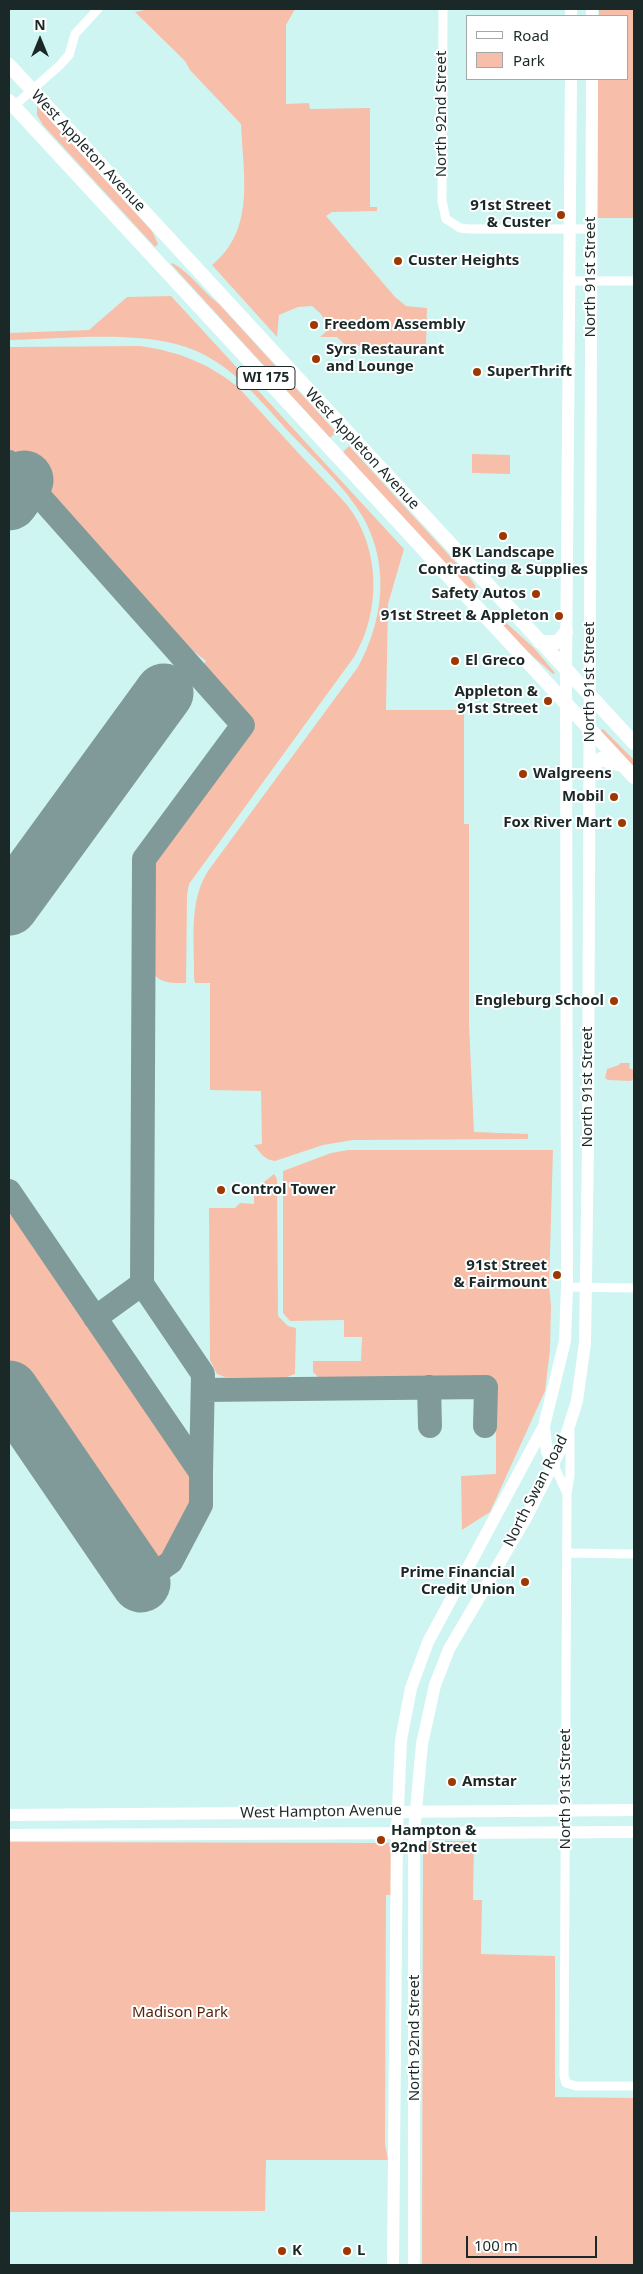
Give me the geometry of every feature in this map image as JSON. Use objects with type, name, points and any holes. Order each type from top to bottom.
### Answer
[{"type":"main road","name":"West Appleton Avenue","points":[[9,66],[634,743]]},
{"type":"main road","name":"North 91st Street","points":[[544,1426],[565,1341],[567,1287],[566,632],[571,80]]},
{"type":"main road","name":"North 91st Street","points":[[570,1423],[577,1401],[584,1343],[585,1287],[590,772],[592,80]]},
{"type":"main road","name":"West Appleton Avenue","points":[[11,103],[629,772]]},
{"type":"main road","points":[[540,642],[558,642],[566,632]]},
{"type":"main road","points":[[590,772],[594,764],[601,760],[615,761],[629,772]]},
{"type":"main road","name":"North Swan Road","points":[[416,1811],[422,1744],[435,1685],[466,1618],[526,1518],[554,1465],[570,1423]]},
{"type":"main road","points":[[544,1426],[547,1452],[554,1465]]},
{"type":"main road","name":"North Swan Road","points":[[398,1811],[402,1740],[412,1688],[428,1642],[544,1426]]},
{"type":"main road","name":"West Hampton Avenue","points":[[9,1814],[634,1810]]},
{"type":"main road","name":"North 92nd Street","points":[[393,2265],[398,1811]]},
{"type":"main road","name":"North 92nd Street","points":[[414,2265],[414,1832],[416,1811]]},
{"type":"main road","name":"West Hampton Avenue","points":[[9,1835],[634,1832]]},
{"type":"street","points":[[11,103],[32,91],[60,65],[69,55],[76,34],[98,9]]},
{"type":"street","name":"North 92nd Street","points":[[442,9],[442,201],[446,219],[460,228],[469,229],[570,229]]},
{"type":"street","points":[[570,229],[591,229]]},
{"type":"street","points":[[569,281],[634,281]]},
{"type":"street","points":[[567,1287],[634,1288]]},
{"type":"street","name":"North 91st Street","points":[[570,1423],[570,1475],[567,1494],[563,2066],[566,2083],[576,2086],[634,2086]]},
{"type":"street","name":"North 91st Street","points":[[554,1465],[567,1494]]},
{"type":"street","points":[[567,1553],[634,1554]]},
{"type":"green space","points":[[149,9],[295,9],[286,25],[286,104],[309,103],[310,109],[370,108],[370,207],[377,207],[377,211],[332,212],[326,216],[395,297],[406,306],[427,308],[426,346],[346,346],[337,337],[320,337],[330,328],[320,313],[312,306],[298,307],[279,315],[277,337],[212,265],[226,251],[235,235],[241,218],[244,182],[241,124],[190,70],[185,61],[135,12]]},
{"type":"green space","points":[[599,9],[634,9],[634,218],[597,218],[598,80],[628,80],[628,15],[599,15]]},
{"type":"green space","points":[[37,105],[152,231],[158,244],[155,247],[43,125],[37,115]]},
{"type":"green space","points":[[171,264],[185,271],[219,304],[336,432],[330,438]]},
{"type":"green space","points":[[171,296],[404,549],[388,604],[386,710],[464,710],[464,824],[469,824],[469,1024],[474,1132],[528,1134],[528,1139],[353,1140],[323,1145],[275,1161],[265,1158],[254,1145],[262,1144],[261,1091],[210,1090],[210,983],[195,983],[194,978],[195,909],[202,883],[208,871],[358,667],[367,649],[378,613],[380,575],[378,556],[372,537],[364,519],[348,495],[253,393],[216,362],[186,347],[144,339],[99,337],[9,340],[9,333],[89,330],[127,297]]},
{"type":"green space","points":[[140,346],[167,351],[192,359],[215,371],[238,387],[347,505],[358,522],[366,541],[371,560],[373,580],[373,600],[369,620],[363,639],[354,657],[189,884],[187,895],[186,983],[163,981],[152,972],[151,883],[154,863],[164,843],[253,722],[203,665],[206,661],[175,637],[38,482],[42,477],[18,460],[9,449],[9,347]]},
{"type":"green space","points":[[349,446],[469,577],[475,585],[476,592],[473,594],[347,457],[343,452]]},
{"type":"green space","points":[[472,454],[510,455],[510,474],[472,473]]},
{"type":"green space","points":[[494,612],[534,648],[555,673],[553,674],[512,638],[491,614]]},
{"type":"green space","points":[[603,729],[634,760],[634,767],[600,731]]},
{"type":"green space","points":[[620,1063],[630,1063],[629,1068],[634,1070],[634,1078],[631,1081],[608,1080],[605,1078],[607,1069]]},
{"type":"green space","points":[[348,1150],[553,1150],[549,1286],[551,1306],[550,1350],[545,1391],[490,1512],[462,1530],[461,1476],[496,1474],[496,1426],[493,1425],[492,1396],[496,1394],[495,1379],[318,1377],[313,1372],[313,1361],[361,1361],[362,1337],[344,1337],[344,1320],[290,1321],[283,1313],[283,1171],[331,1153]]},
{"type":"green space","points":[[274,1174],[277,1179],[278,1316],[288,1326],[296,1328],[295,1374],[287,1377],[225,1377],[217,1374],[210,1360],[209,1208],[235,1208],[240,1203],[254,1204],[254,1190]]},
{"type":"green space","points":[[9,1205],[187,1465],[193,1484],[193,1496],[189,1511],[180,1529],[159,1558],[151,1560],[144,1557],[9,1360]]},
{"type":"green space","points":[[423,1841],[474,1841],[473,1900],[482,1900],[481,1954],[555,1956],[555,2097],[634,2098],[634,2265],[422,2265]]},
{"type":"green space","name":"Madison Park","points":[[9,1842],[398,1843],[397,1895],[386,1895],[385,2144],[388,2160],[266,2160],[265,2211],[9,2212]]},
{"type":"taxiway","points":[[9,462],[243,725],[144,859],[142,1284],[203,1374],[201,1473]]},
{"type":"taxiway","points":[[9,1191],[201,1473],[201,1505],[171,1562],[141,1583]]},
{"type":"taxiway","points":[[95,1318],[142,1284]]},
{"type":"taxiway","points":[[429,1387],[430,1426]]},
{"type":"taxiway","points":[[203,1390],[486,1387],[485,1426]]},
{"type":"runway","points":[[9,501],[24,480]]},
{"type":"runway","points":[[9,906],[164,693]]},
{"type":"runway","points":[[9,1390],[141,1583]]},
{"type":"place","name":"91st Street & Custer","points":[[561,215]]},
{"type":"place","name":"Custer Heights","points":[[398,261]]},
{"type":"place","name":"Freedom Assembly","points":[[314,325]]},
{"type":"place","name":"Syrs Restaurant and Lounge","points":[[316,359]]},
{"type":"place","name":"SuperThrift","points":[[477,372]]},
{"type":"place","name":"BK Landscape Contracting & Supplies","points":[[503,536]]},
{"type":"place","name":"Safety Autos","points":[[536,594]]},
{"type":"place","name":"91st Street & Appleton","points":[[559,616]]},
{"type":"place","name":"El Greco","points":[[455,661]]},
{"type":"place","name":"Appleton & 91st Street","points":[[548,701]]},
{"type":"place","name":"Walgreens","points":[[523,774]]},
{"type":"place","name":"Mobil","points":[[614,797]]},
{"type":"place","name":"Fox River Mart","points":[[622,823]]},
{"type":"place","name":"Engleburg School","points":[[614,1001]]},
{"type":"place","name":"Control Tower","points":[[221,1190]]},
{"type":"place","name":"91st Street & Fairmount","points":[[557,1275]]},
{"type":"place","name":"Prime Financial Credit Union","points":[[525,1582]]},
{"type":"place","name":"Amstar","points":[[452,1782]]},
{"type":"place","name":"Hampton & 92nd Street","points":[[381,1840]]},
{"type":"place","name":"K","points":[[282,2251]]},
{"type":"place","name":"L","points":[[347,2251]]}]
